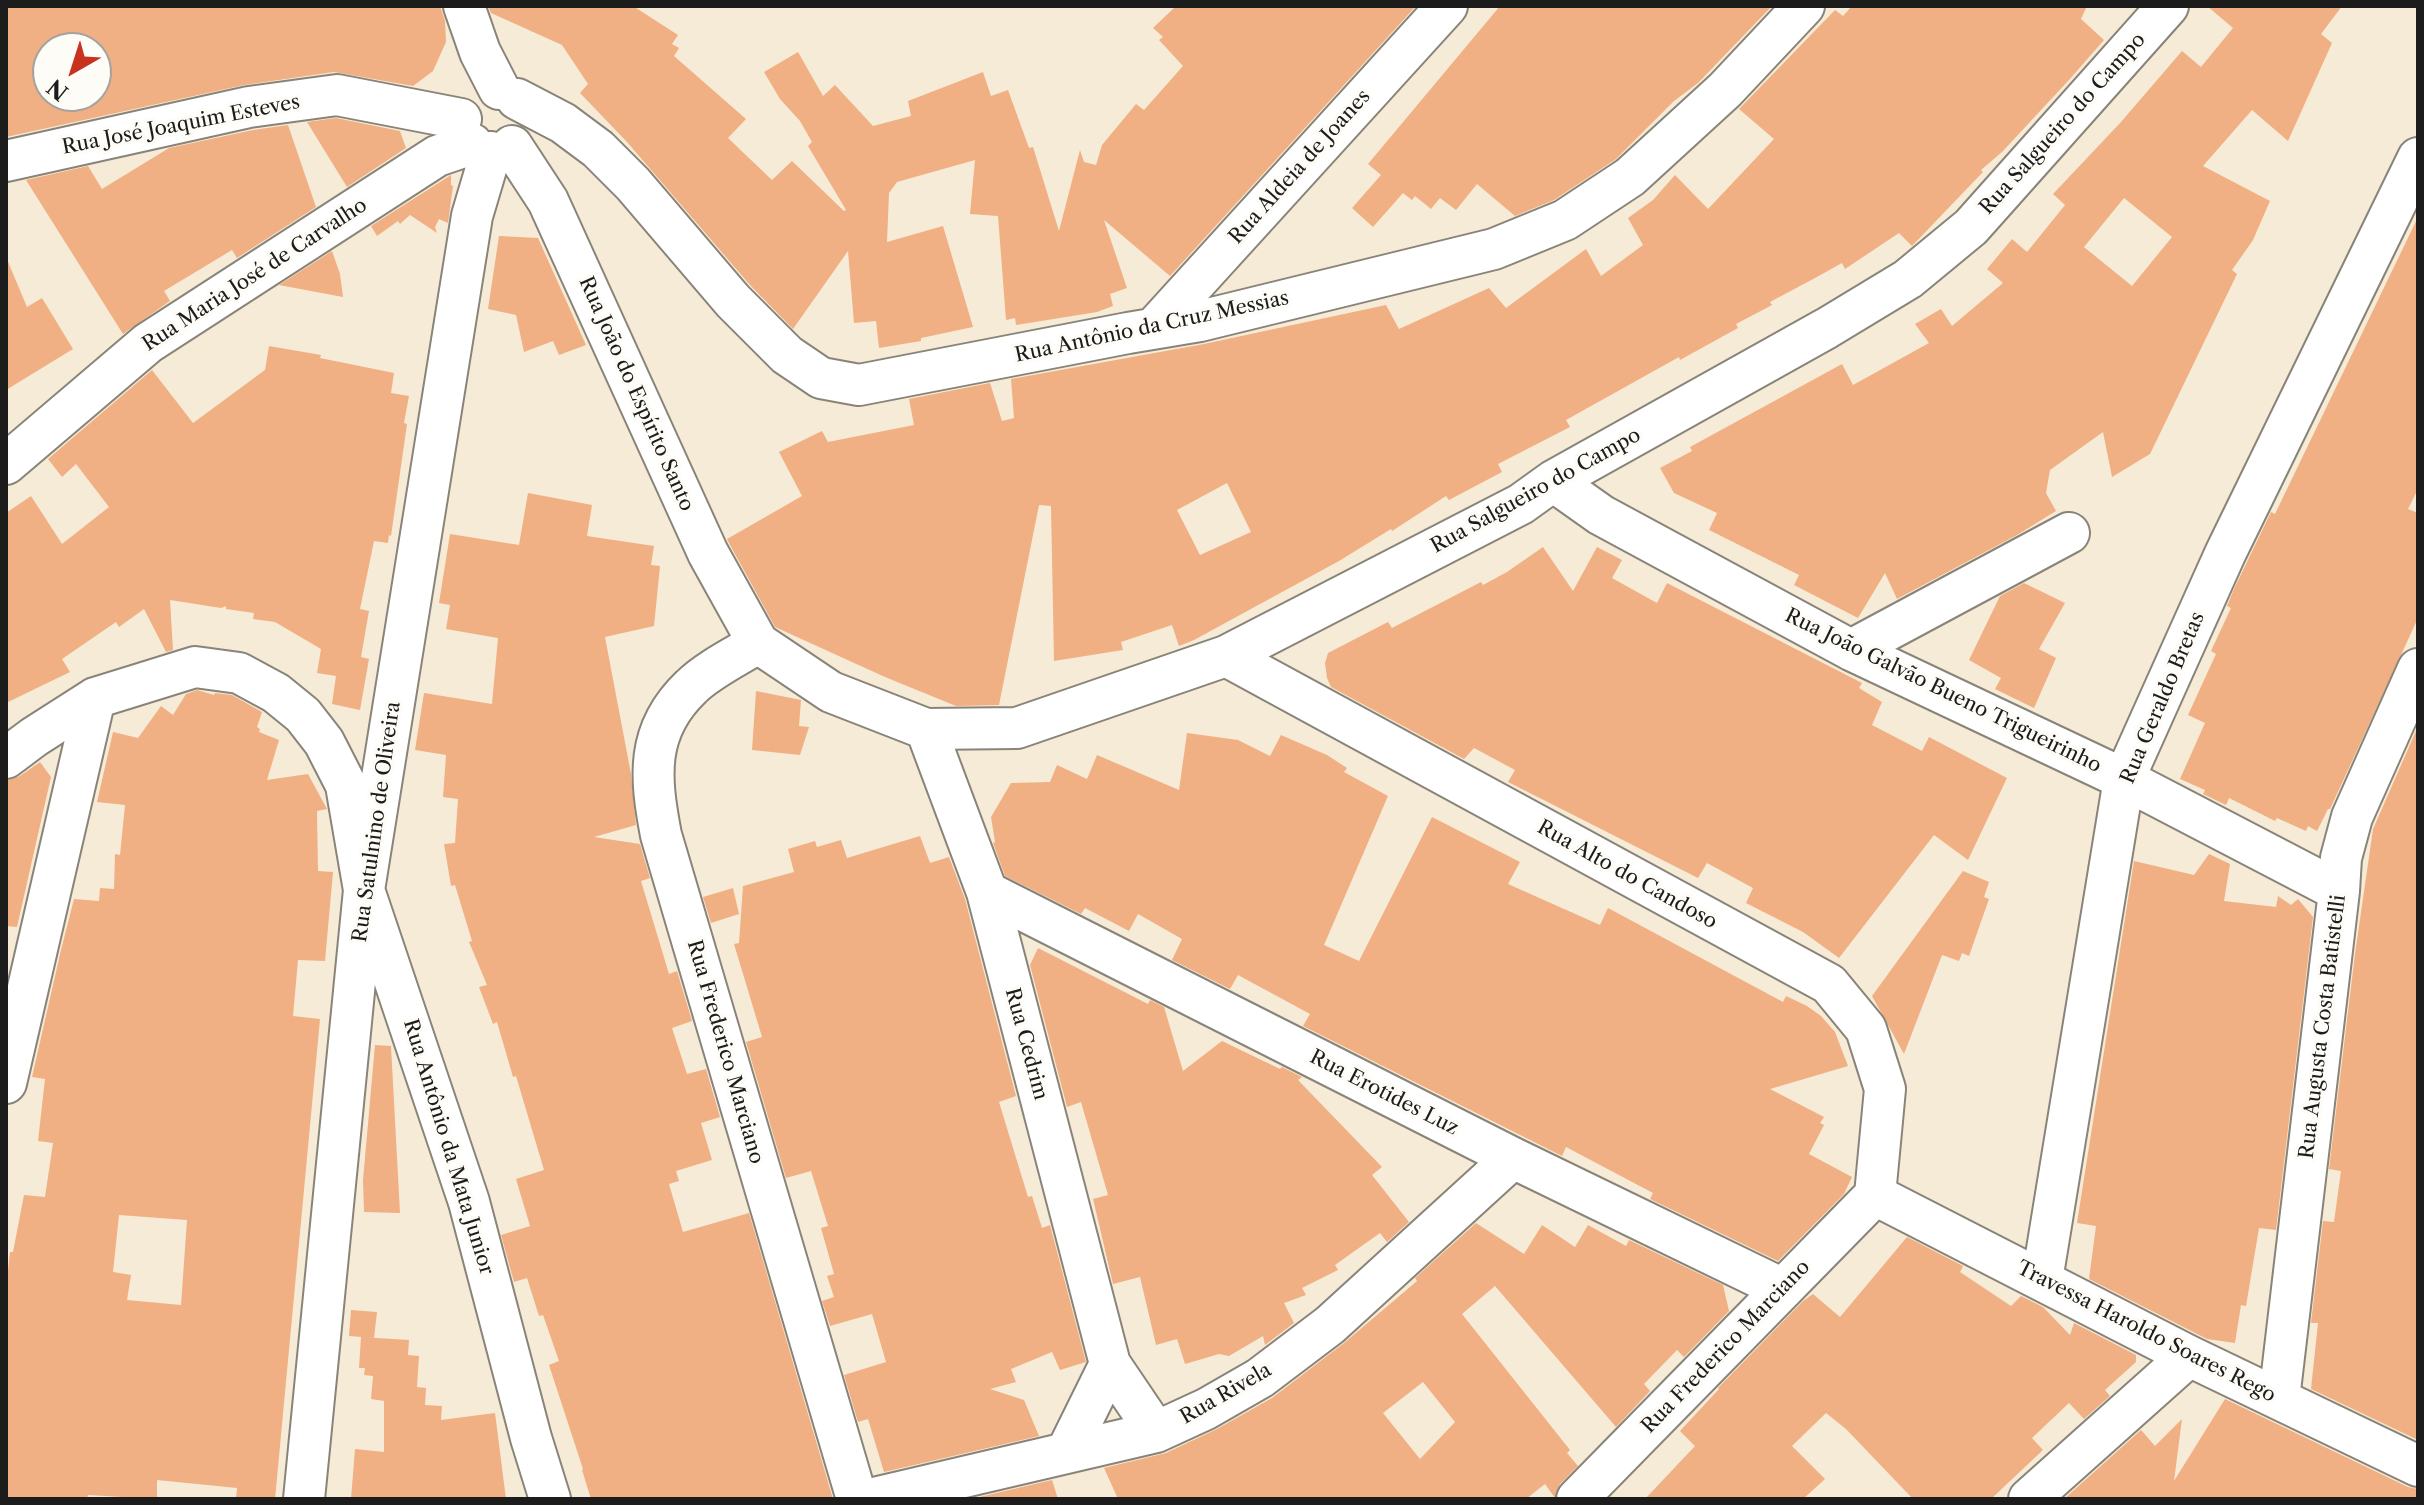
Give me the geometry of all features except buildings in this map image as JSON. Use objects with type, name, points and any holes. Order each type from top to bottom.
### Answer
[{"type":"street","points":[[464,6],[480,52],[490,122]]},
{"type":"street","name":"Rua Aldeia de Joanes","points":[[1154,328],[1447,6]]},
{"type":"street","name":"Rua Antônio da Cruz Messias","points":[[490,122],[598,149],[633,184],[733,301],[787,355],[821,378],[859,385],[1200,321],[1494,249],[1565,220],[1630,177],[1725,90],[1804,6]]},
{"type":"street","name":"Rua Salgueiro do Campo","points":[[758,643],[831,692],[926,729],[1017,728],[1226,656],[1521,504],[1553,481],[1827,328],[1908,279],[1971,227],[2140,22],[2168,6]]},
{"type":"street","name":"Rua José Joaquim Esteves","points":[[6,161],[249,107],[337,95],[490,122]]},
{"type":"street","name":"Rua Maria José de Carvalho","points":[[6,464],[148,343],[490,122]]},
{"type":"street","name":"Rua João do Espírito Santo","points":[[490,122],[548,201],[708,553],[758,643]]},
{"type":"street","name":"Rua Satulnino de Oliveira","points":[[304,1499],[364,890],[472,216],[490,122]]},
{"type":"street","name":"Rua Geraldo Bretas","points":[[2042,1280],[2124,779],[2225,554],[2418,158]]},
{"type":"street","name":"Rua João Galvão Bueno Trigueirinho","points":[[1553,481],[1601,515],[1851,650],[2124,779],[2339,891]]},
{"type":"street","points":[[1851,650],[2069,533]]},
{"type":"street","name":"Rua Frederico Marciano","points":[[758,643],[692,685],[669,712],[656,742],[652,791],[661,835],[857,1499]]},
{"type":"street","name":"Rua Alto do Candoso","points":[[1226,656],[1829,984],[1866,1029],[1885,1089],[1875,1195]]},
{"type":"street","points":[[6,758],[95,698],[195,667],[239,673],[276,693],[303,715],[324,742],[346,785],[364,890]]},
{"type":"street","name":"Rua Augusta Costa Batistelli","points":[[2279,1399],[2341,858],[2352,817],[2418,669]]},
{"type":"street","points":[[6,1083],[95,698]]},
{"type":"street","name":"Rua Cedrim","points":[[926,729],[987,892],[1110,1364],[1156,1432]]},
{"type":"street","name":"Rua Antônio da Mata Junior","points":[[364,890],[469,1202],[550,1499]]},
{"type":"street","name":"Rua Erotides Luz","points":[[987,892],[1513,1158],[1783,1289]]},
{"type":"street","name":"Rua Rivela","points":[[870,1499],[1156,1432],[1206,1409],[1260,1378],[1330,1325],[1513,1158]]},
{"type":"street","name":"Rua Frederico Marciano","points":[[1577,1499],[1875,1195]]},
{"type":"street","name":"Travessa Haroldo Soares Rego","points":[[1875,1195],[2189,1356],[2418,1466]]},
{"type":"street","points":[[2029,1499],[2189,1356]]},
{"type":"street","points":[[1066,1453],[1110,1364]]}]
